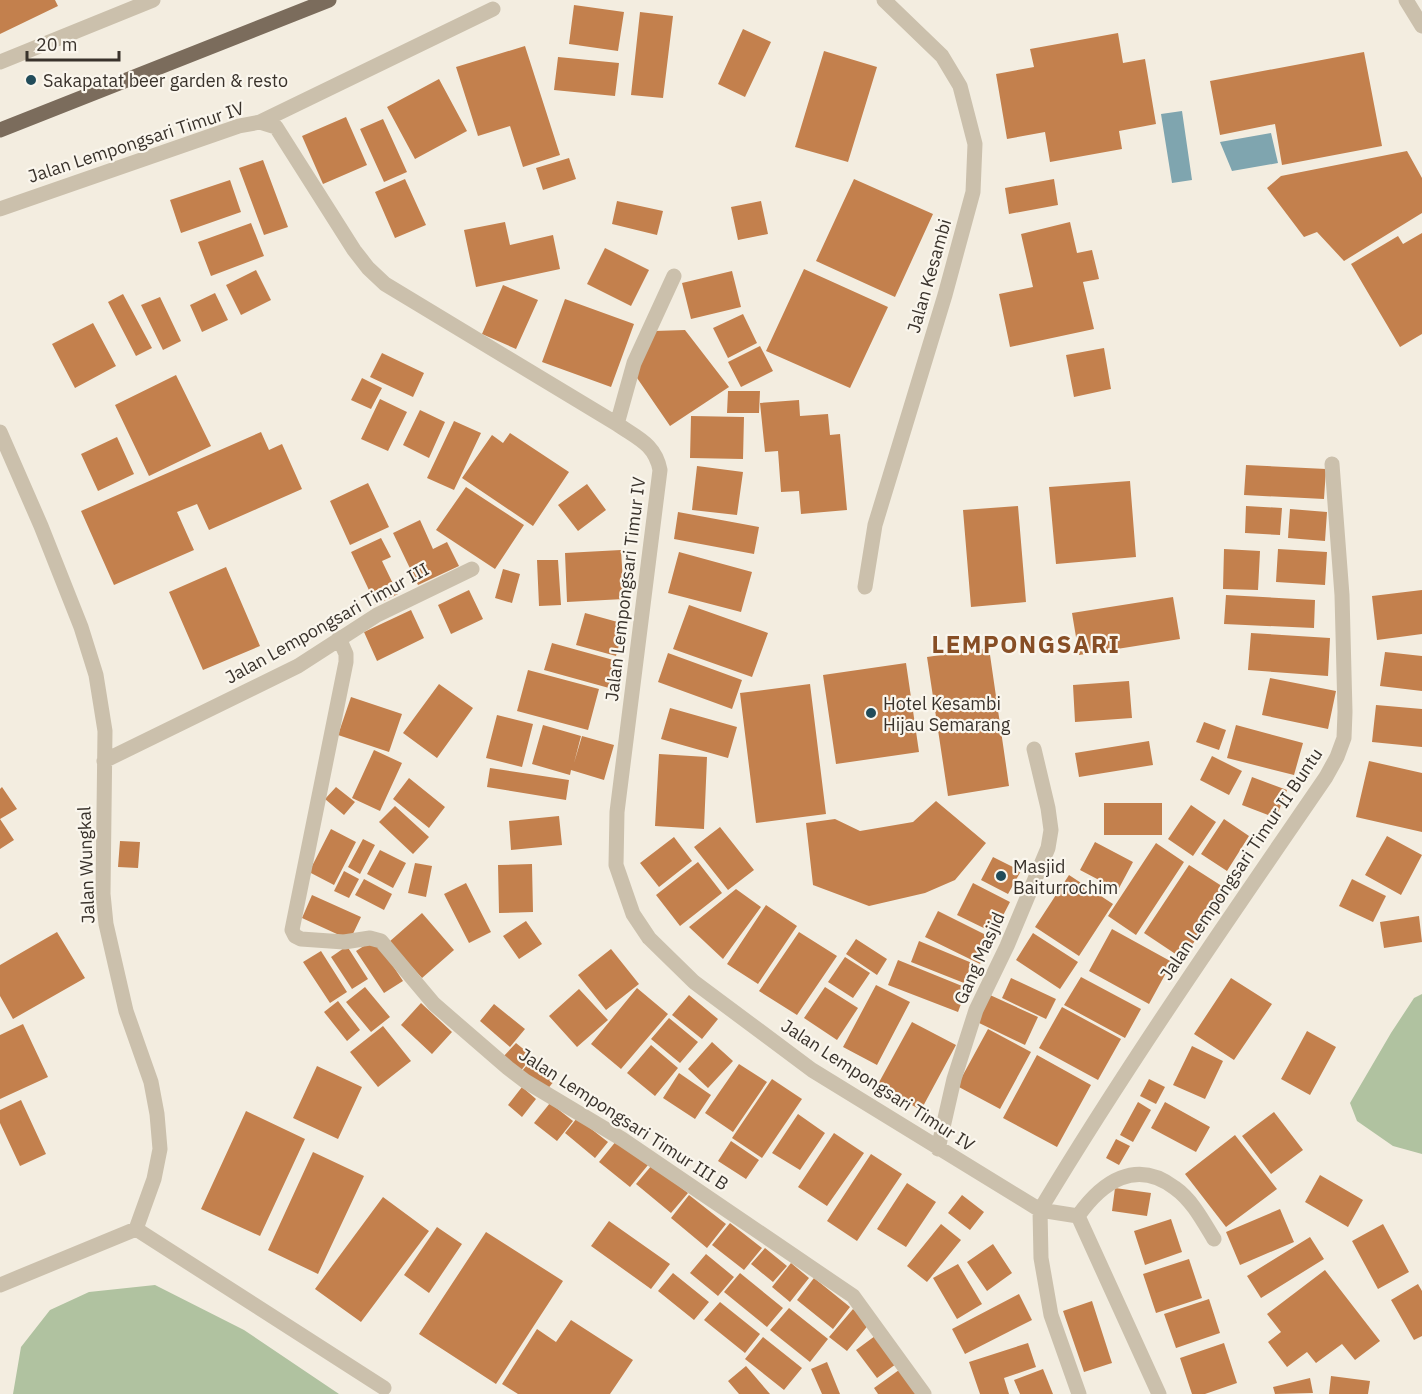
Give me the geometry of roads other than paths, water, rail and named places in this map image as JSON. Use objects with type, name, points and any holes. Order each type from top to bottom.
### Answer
[{"type":"main road","points":[[0,130],[328,0]]},
{"type":"street","points":[[0,62],[153,0]]},
{"type":"street","name":"Jalan Kesambi","points":[[865,587],[874,525],[945,296],[973,192],[975,144],[960,86],[942,56],[884,0]]},
{"type":"street","points":[[1406,0],[1422,26]]},
{"type":"street","points":[[261,122],[493,9]]},
{"type":"street","name":"Jalan Lempongsari Timur IV","points":[[0,209],[239,126],[261,122],[276,127],[354,250],[385,284],[618,424],[651,447],[658,458],[660,470],[615,849],[615,865],[633,914],[649,939],[694,982],[812,1070],[1040,1210]]},
{"type":"street","points":[[618,424],[634,363],[674,276]]},
{"type":"street","name":"Jalan Wungkal","points":[[0,432],[41,526],[81,627],[96,675],[105,731],[103,894],[106,924],[126,1011],[151,1082],[160,1149],[154,1179],[136,1229]]},
{"type":"street","name":"Jalan Lempongsari Timur II Buntu","points":[[1040,1210],[1083,1138],[1326,777],[1337,757],[1344,738],[1346,712],[1342,595],[1332,464]]},
{"type":"street","name":"Jalan Lempongsari Timur III","points":[[104,760],[298,666],[377,615],[472,569]]},
{"type":"street","name":"Jalan Lempongsari Timur III B","points":[[339,638],[346,663],[292,930],[295,936],[301,939],[344,942],[370,938],[381,942],[434,1004],[525,1081],[622,1139],[853,1296],[924,1394]]},
{"type":"street","name":"Gang Masjid","points":[[938,1149],[954,1079],[976,1010],[1007,946],[1048,848],[1051,830],[1048,808],[1034,749]]},
{"type":"street","points":[[1078,1216],[1090,1199],[1119,1178],[1139,1174],[1153,1175],[1175,1188],[1192,1206],[1214,1239]]},
{"type":"street","points":[[1078,1216],[1040,1210],[1041,1258],[1051,1315],[1079,1394]]},
{"type":"street","points":[[1078,1216],[1159,1394]]},
{"type":"street","points":[[0,1285],[136,1229],[384,1388]]},
{"type":"water","points":[[1182,111],[1192,180],[1172,183],[1161,114]]},
{"type":"water","points":[[1271,133],[1278,163],[1232,171],[1220,142]]},
{"type":"place","name":"Sakapatat beer garden & resto","points":[[31,80]]},
{"type":"place","name":"Hotel Kesambi Hijau Semarang","points":[[871,713]]},
{"type":"place","name":"Masjid Baiturrochim","points":[[1001,876]]},
{"type":"district","name":"LEMPONGSARI","points":[[1026,644]]}]
